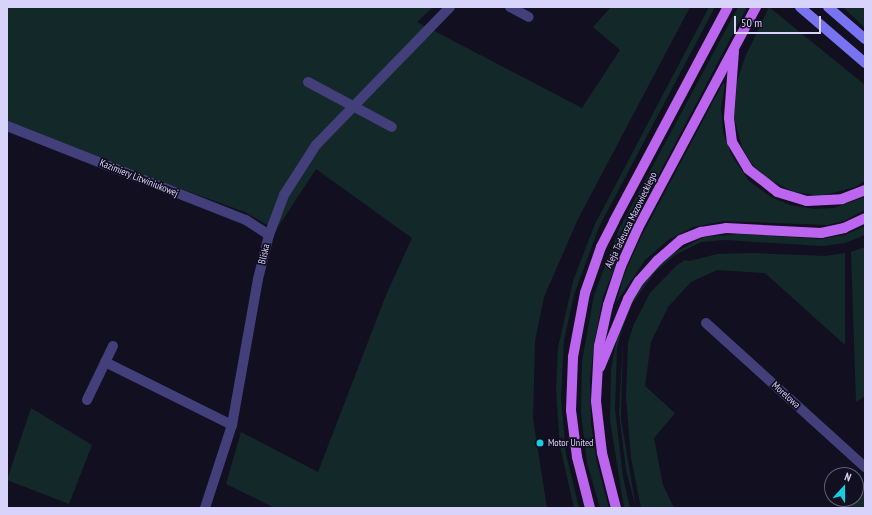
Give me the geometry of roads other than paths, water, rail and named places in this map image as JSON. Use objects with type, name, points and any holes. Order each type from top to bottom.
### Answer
[{"type":"main road","name":"Aleja Tadeusza Mazowieckiego","points":[[590,508],[576,457],[571,410],[574,347],[585,293],[599,253],[614,222],[728,7]]},
{"type":"main road","name":"Aleja Tadeusza Mazowieckiego","points":[[616,508],[600,442],[597,375],[605,315],[621,266],[756,7]]},
{"type":"main road","points":[[800,7],[865,63]]},
{"type":"main road","points":[[830,9],[865,39]]},
{"type":"main road","points":[[735,46],[729,118],[734,146],[748,170],[776,192],[807,202],[842,199],[865,190]]},
{"type":"main road","points":[[597,375],[628,299],[639,281],[658,260],[681,240],[701,232],[726,228],[820,233],[844,228],[865,218]]},
{"type":"street","name":"Bliska","points":[[205,508],[232,425],[269,234],[284,195],[316,145],[352,106],[450,7]]},
{"type":"street","points":[[510,7],[529,17]]},
{"type":"street","points":[[308,82],[392,127]]},
{"type":"street","name":"Kazimiery Litwiniukowej","points":[[7,126],[246,220],[269,234]]},
{"type":"street","name":"Morelowa","points":[[706,324],[865,467]]},
{"type":"street","points":[[87,400],[112,346]]},
{"type":"street","points":[[104,362],[232,425]]},
{"type":"place","name":"Motor United","points":[[540,443]]}]
